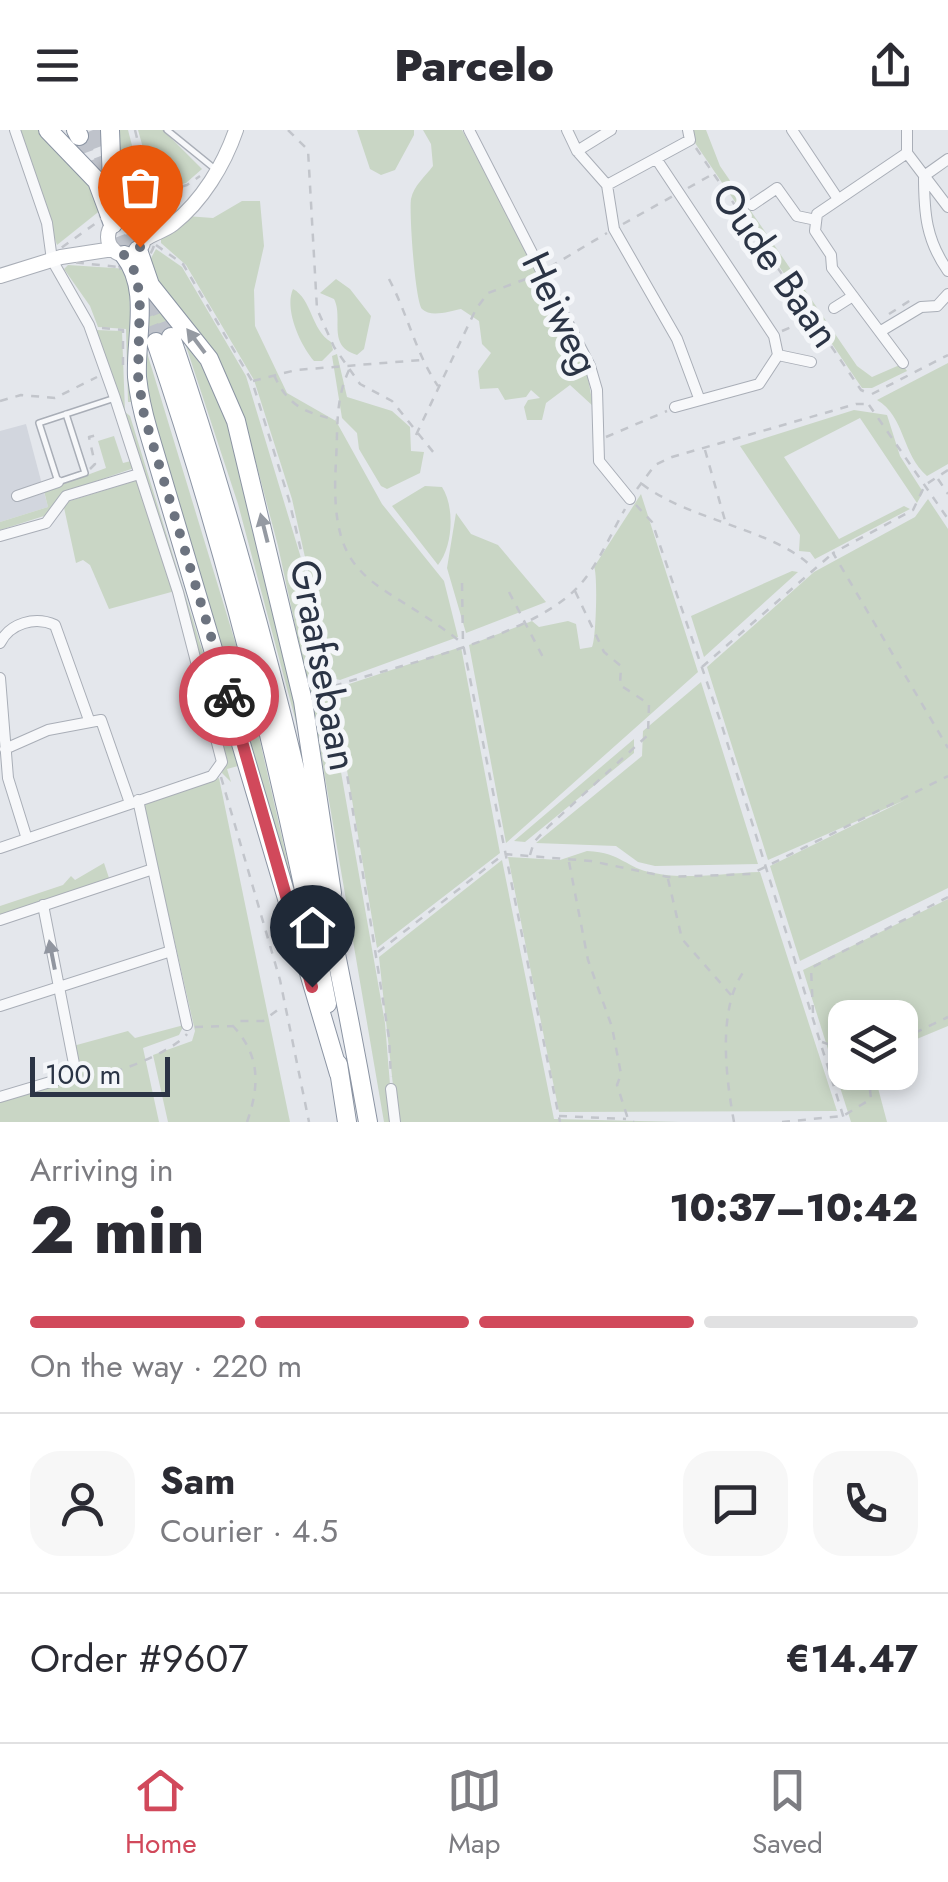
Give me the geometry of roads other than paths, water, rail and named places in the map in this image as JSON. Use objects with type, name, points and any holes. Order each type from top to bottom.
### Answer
[{"type":"highway","points":[[48,130],[96,181],[129,235],[158,297],[209,359],[228,396],[304,701],[330,864],[336,954]]},
{"type":"highway","points":[[110,130],[112,183],[129,235],[140,295],[138,376],[148,430],[339,1074]]},
{"type":"highway","name":"Graafsebaan","points":[[347,1122],[293,828],[265,708],[164,340],[256,608],[336,954],[368,1122]]},
{"type":"main road","points":[[0,276],[129,235],[171,226],[236,130]]},
{"type":"street","points":[[0,135],[15,130],[56,258],[90,328],[115,398],[178,592],[222,757],[216,773],[0,848]]},
{"type":"street","name":"Heiweg","points":[[470,130],[590,366],[597,390],[600,461],[630,499]]},
{"type":"street","points":[[567,130],[578,151],[606,184],[614,229],[677,339],[699,398]]},
{"type":"street","points":[[578,151],[611,130]]},
{"type":"street","points":[[792,130],[838,199]]},
{"type":"street","points":[[907,130],[908,153],[948,206]]},
{"type":"street","points":[[606,184],[657,160],[689,135]]},
{"type":"street","points":[[903,363],[832,268],[832,255],[815,231],[817,214],[908,153]]},
{"type":"street","points":[[657,160],[774,336],[778,355],[760,384],[675,407]]},
{"type":"street","points":[[924,176],[948,160]]},
{"type":"street","points":[[924,176],[924,214],[931,248],[948,271]]},
{"type":"street","points":[[752,205],[777,188],[798,216],[816,220]]},
{"type":"street","points":[[881,331],[920,307],[937,306],[948,294]]},
{"type":"street","points":[[834,308],[853,296]]},
{"type":"street","points":[[778,355],[811,362]]},
{"type":"street","points":[[0,536],[46,523],[66,496],[139,474]]},
{"type":"street","points":[[17,496],[58,482]]},
{"type":"street","points":[[0,642],[12,628],[39,620],[55,626],[88,720]]},
{"type":"street","points":[[0,678],[8,778],[27,839]]},
{"type":"street","points":[[5,750],[48,730],[88,720],[101,720],[106,727],[134,802],[153,869],[187,1025]]},
{"type":"street","points":[[0,920],[153,869]]},
{"type":"street","points":[[0,1097],[75,1068],[43,906]]},
{"type":"street","points":[[0,1006],[171,952]]},
{"type":"street","points":[[391,1089],[395,1122]]},
{"type":"lane","points":[[167,130],[213,168]]},
{"type":"lane","points":[[66,414],[85,473],[58,482],[39,423],[66,414],[115,398]]},
{"type":"tunnel","points":[[93,130],[109,173]]},
{"type":"tunnel","points":[[79,136],[94,178]]},
{"type":"tunnel","points":[[122,207],[143,262]]},
{"type":"tunnel","points":[[107,212],[128,267]]},
{"type":"tunnel","points":[[155,296],[171,337]]},
{"type":"tunnel","points":[[140,301],[156,342]]}]
